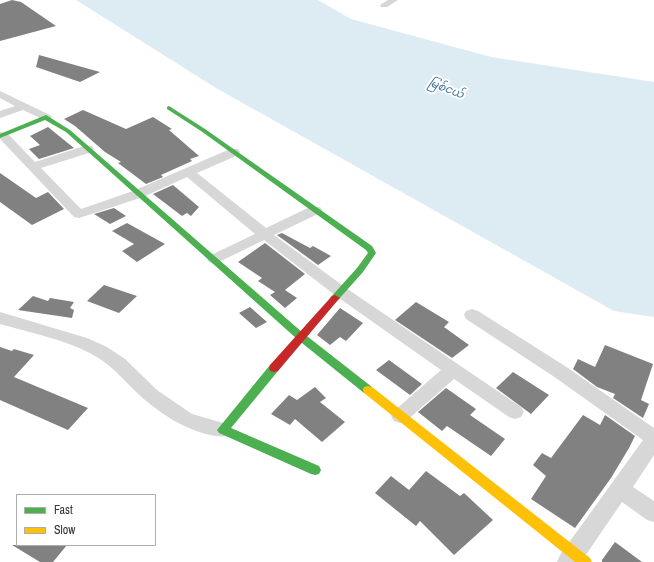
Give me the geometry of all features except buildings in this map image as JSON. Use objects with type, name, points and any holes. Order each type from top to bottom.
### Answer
[{"type":"street","points":[[384,5],[394,0]]},
{"type":"street","points":[[0,94],[46,117],[68,131],[300,336],[576,559],[620,489],[654,439],[559,371],[472,315]]},
{"type":"street","points":[[0,115],[24,106]]},
{"type":"street","points":[[168,108],[234,152],[369,248],[372,253],[360,270],[300,336],[223,430]]},
{"type":"street","points":[[46,117],[1,136],[34,166],[79,214],[138,194],[234,152]]},
{"type":"street","points":[[34,166],[88,149]]},
{"type":"street","points":[[189,172],[264,234],[341,292],[515,412]]},
{"type":"street","points":[[214,259],[315,210]]},
{"type":"street","points":[[0,318],[81,342],[101,351],[119,364],[151,396],[186,419],[223,430],[315,470]]},
{"type":"street","points":[[400,416],[453,369]]},
{"type":"street","points":[[620,489],[654,513]]},
{"type":"water","name":"မြစ်ငယ်","points":[[76,0],[318,0],[351,19],[491,57],[654,82],[654,317],[614,311],[216,88]]},
{"type":"traffic: fast","points":[[169,108],[203,130],[369,248],[372,253],[360,270],[335,298]]},
{"type":"traffic: fast","points":[[0,136],[46,117],[68,131],[300,336],[368,390]]},
{"type":"traffic: fast","points":[[274,368],[223,430],[315,470]]},
{"type":"traffic: slow","points":[[368,390],[585,562]]},
{"type":"traffic: jam","points":[[274,368],[335,298]]}]
